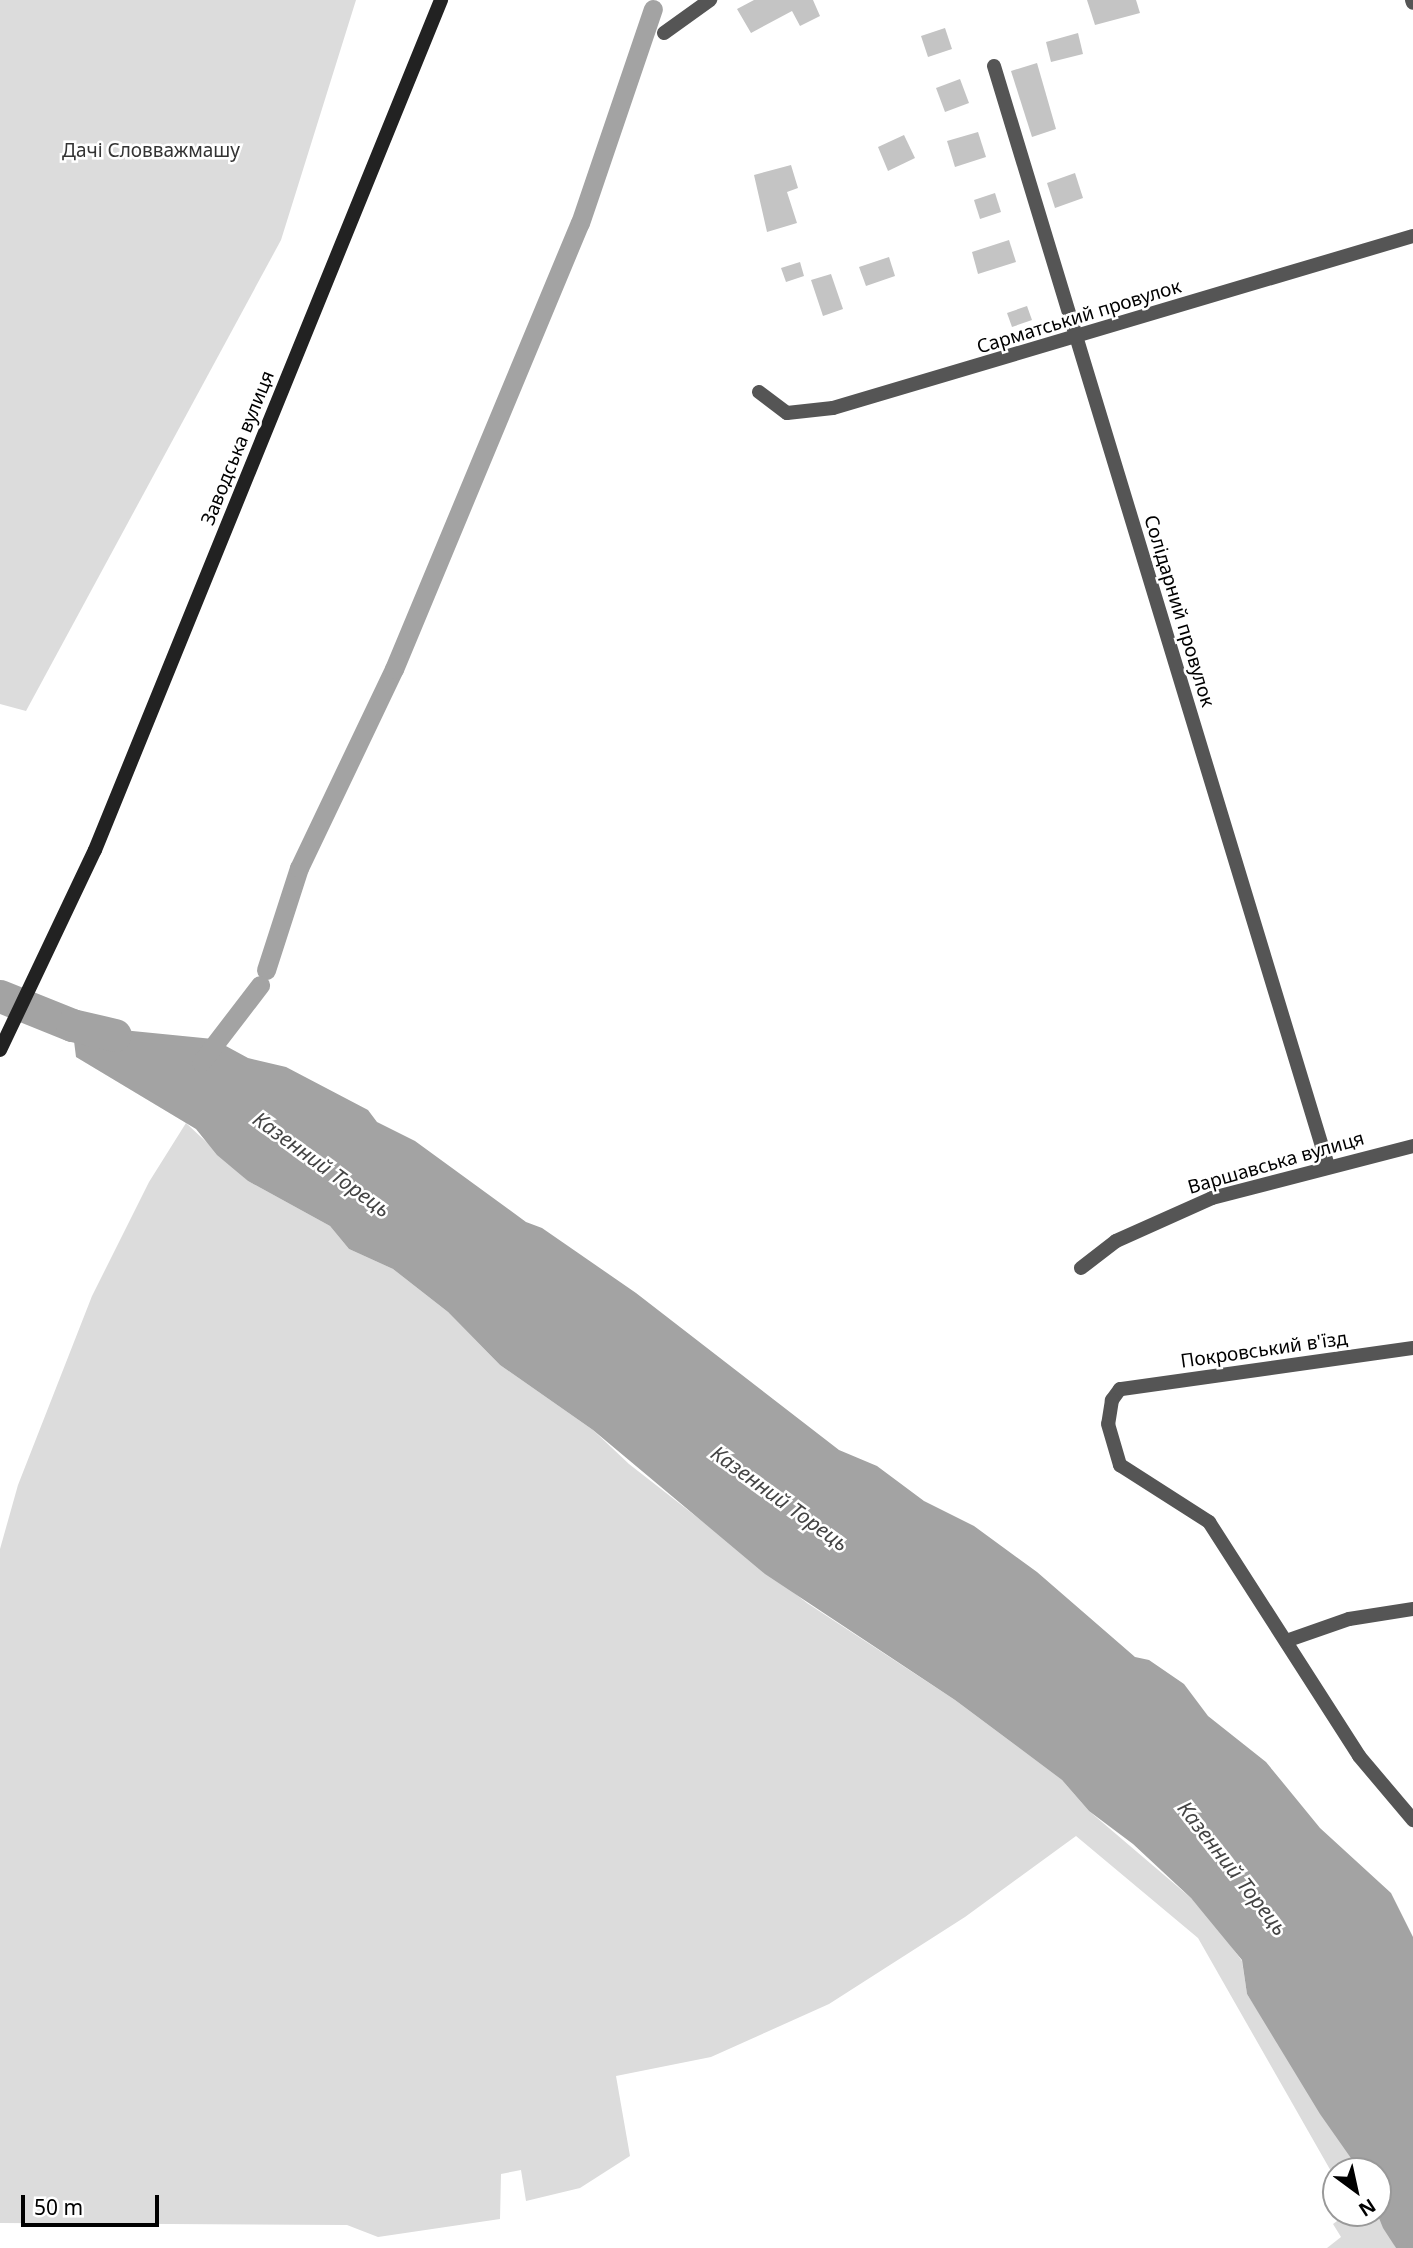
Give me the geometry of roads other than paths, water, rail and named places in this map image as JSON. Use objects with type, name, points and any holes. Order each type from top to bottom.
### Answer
[{"type":"street","name":"Заводська вулиця","points":[[0,1050],[102,833],[441,0]]},
{"type":"street","points":[[664,33],[710,0]]},
{"type":"street","name":"Солідарний провулок","points":[[994,66],[1328,1166]]},
{"type":"street","name":"Сарматський провулок","points":[[759,392],[787,413],[833,408],[1077,339],[1413,236]]},
{"type":"street","name":"Варшавська вулиця","points":[[1081,1268],[1116,1241],[1157,1219],[1212,1198],[1413,1146]]},
{"type":"street","name":"Покровський в'їзд","points":[[1286,1641],[1209,1522],[1126,1471],[1115,1459],[1108,1424],[1112,1400],[1120,1389],[1413,1348]]},
{"type":"street","points":[[1413,1609],[1349,1619],[1286,1641],[1359,1756],[1413,1820]]},
{"type":"water","points":[[72,1025],[213,1039],[248,1058],[286,1067],[368,1110],[377,1122],[415,1141],[526,1222],[542,1228],[636,1293],[839,1450],[877,1466],[924,1501],[974,1526],[1037,1572],[1135,1657],[1149,1660],[1184,1684],[1208,1716],[1266,1762],[1320,1828],[1391,1893],[1413,1937],[1413,2248],[1396,2248],[1383,2227],[1392,2227],[1392,2157],[1350,2157],[1320,2114],[1247,1994],[1242,1960],[1191,1898],[1133,1844],[1089,1811],[1062,1780],[955,1700],[765,1574],[593,1430],[500,1365],[448,1312],[393,1269],[349,1249],[330,1226],[248,1181],[217,1155],[196,1129],[76,1057]]},
{"type":"waterway","points":[[266,970],[299,868],[394,669],[580,223],[653,9]]},
{"type":"waterway","points":[[201,1062],[260,985]]},
{"type":"waterway","name":"Казенний Торець","points":[[0,996],[72,1025],[115,1035]]},
{"type":"park label","name":"Дачі Словважмашу","points":[[151,151]]}]
